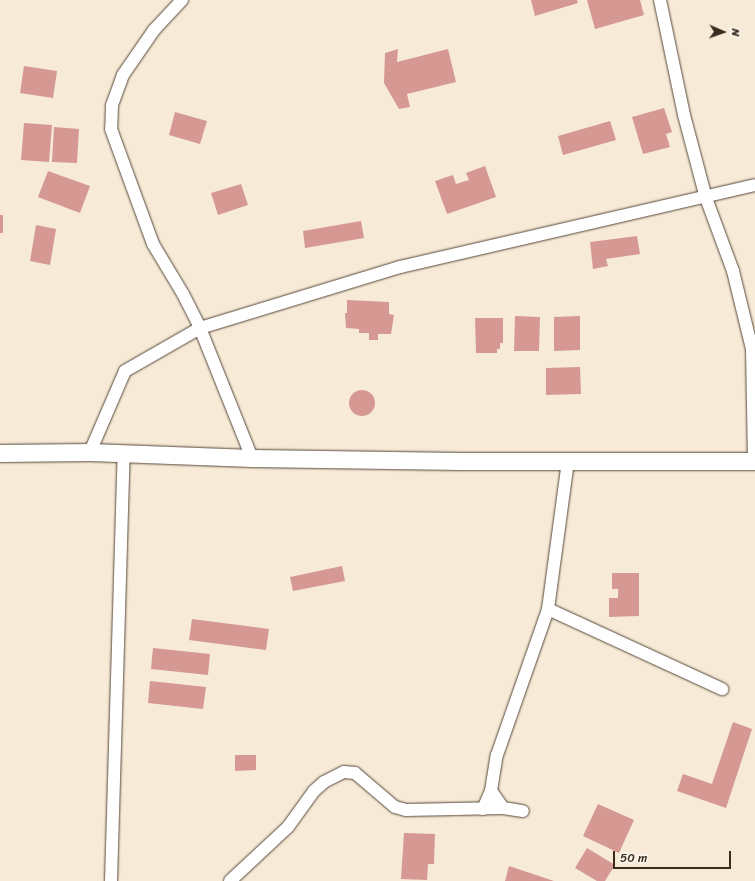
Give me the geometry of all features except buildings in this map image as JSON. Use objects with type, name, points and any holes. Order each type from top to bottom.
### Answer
[{"type":"street","points":[[182,0],[154,30],[123,75],[112,106],[111,129],[153,244],[183,294],[200,328],[252,458]]},
{"type":"street","points":[[0,453],[90,452],[252,458],[754,461],[752,349],[733,271],[706,198],[684,115],[660,0]]},
{"type":"street","points":[[90,452],[125,371],[200,328],[400,267],[755,186]]},
{"type":"street","points":[[111,881],[124,453]]},
{"type":"street","points":[[483,808],[491,791],[498,755],[548,609],[568,461]]},
{"type":"street","points":[[548,609],[722,689]]},
{"type":"street","points":[[230,881],[288,827],[314,791],[324,782],[344,772],[355,773],[395,807],[406,810],[503,808],[523,811]]},
{"type":"street","points":[[491,791],[503,808]]}]
